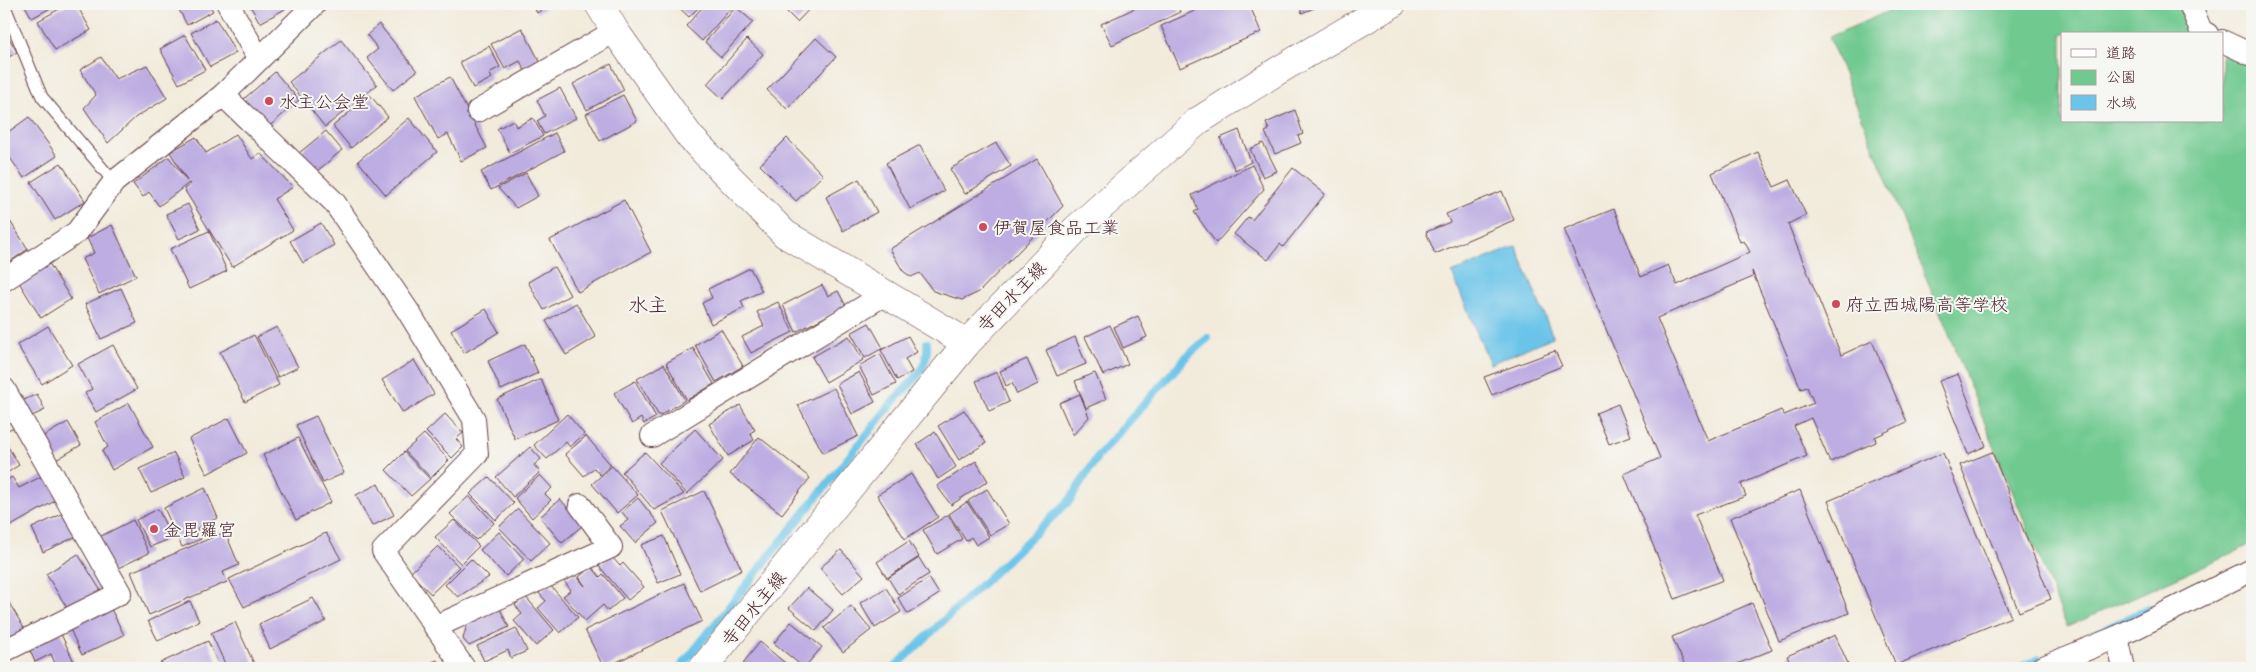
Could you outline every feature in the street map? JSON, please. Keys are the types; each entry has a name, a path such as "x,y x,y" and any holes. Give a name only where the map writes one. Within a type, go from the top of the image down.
{"main road":[{"path":"599,4 690,137 785,234 967,343"},
{"name":"寺田水主線","path":"703,668 967,343 1077,228 1198,121 1310,51 1392,4"}],"street":[{"path":"228,4 260,59"},
{"path":"4,280 77,232 114,182 223,95 315,4"},
{"path":"2190,4 2203,32"},
{"path":"478,111 616,31"},
{"path":"2224,42 2252,55"},
{"path":"223,95 334,202 403,305 474,419 478,454 383,551 464,668"},
{"path":"652,436 885,294"},
{"path":"4,389 120,593 4,651"},
{"path":"435,627 611,547 580,505"},
{"path":"2041,668 2117,637 2252,570"},
{"path":"2117,637 2124,668"}],"lane":[{"path":"4,4 42,97 114,182"}],"green space":[{"path":"1905,4 2178,4 2190,32 2061,32 2061,122 2224,122 2224,50 2252,62 2252,544 2067,627 1829,37"}],"water":[{"path":"1516,246 1553,337 1490,364 1452,273"}],"building":[{"path":"24,4 58,4 32,18"},
{"path":"68,4 76,4 91,30 55,50 38,21"},
{"path":"176,4 209,4 213,11 187,25"},
{"path":"249,4 282,4 285,9 260,23"},
{"path":"532,4 551,4 537,13"},
{"path":"675,4 702,4 689,17"},
{"path":"705,4 734,5 702,41 686,26"},
{"path":"779,4 814,4 797,22"},
{"path":"1144,4 1177,4 1180,12 1112,45 1101,24"},
{"path":"1210,4 1249,4 1261,32 1180,68 1161,26"},
{"path":"1298,4 1323,4 1302,13"},
{"path":"736,7 753,22 721,57 705,42"},
{"path":"216,19 236,53 210,67 191,33"},
{"path":"379,24 417,71 393,90 367,58 378,49 367,35"},
{"path":"522,28 540,62 525,71 520,61 505,69 491,44"},
{"path":"4,29 17,52 4,60"},
{"path":"185,35 205,70 179,84 160,49"},
{"path":"816,38 836,57 787,109 767,90"},
{"path":"747,39 763,54 723,99 707,84"},
{"path":"341,40 377,85 325,127 289,82"},
{"path":"489,46 500,67 489,73 492,78 473,88 460,62"},
{"path":"101,57 116,79 147,65 167,98 136,117 108,143 84,108 96,95 80,70"},
{"path":"611,64 624,90 587,110 573,84"},
{"name":"水主公会堂","path":"275,72 299,100 264,131 239,103"},
{"path":"450,77 487,148 461,161 448,134 438,139 415,96"},
{"path":"560,88 576,118 544,134 537,121 545,116 537,100"},
{"path":"370,95 388,117 351,148 333,126"},
{"path":"623,95 637,121 600,141 586,114"},
{"path":"1295,110 1303,134 1298,136 1301,143 1275,154 1265,132 1269,130 1266,123"},
{"path":"29,117 57,156 24,178 4,149 4,135"},
{"path":"409,118 437,152 386,195 358,161"},
{"path":"533,118 543,136 510,153 497,129 513,120 516,127"},
{"path":"1239,130 1251,162 1235,170 1220,138"},
{"path":"326,131 342,150 315,173 299,153"},
{"path":"555,133 564,151 491,190 481,172"},
{"path":"236,134 252,159 260,153 293,187 274,199 293,230 232,267 184,189 190,185 189,183 159,206 149,192 143,197 133,184 169,157 187,181 170,152 196,137 206,153"},
{"path":"787,138 823,175 796,201 760,165"},
{"path":"996,143 1011,166 965,194 950,169"},
{"path":"1263,143 1277,171 1263,177 1250,149"},
{"path":"920,145 944,191 910,209 886,163"},
{"path":"1758,152 1774,187 1790,180 1806,215 1788,224 1841,355 1872,341 1907,422 1875,437 1876,442 1830,462 1811,418 1794,426 1807,456 1741,484 1746,496 1695,515 1723,580 1675,599 1624,474 1660,458 1564,229 1614,209 1641,277 1668,265 1677,285 1750,252 1744,241 1740,242 1712,173","holes":["1752,271 1801,389 1807,387 1814,403 1784,415 1781,410 1708,441 1657,318 1753,277"]},
{"name":"伊賀屋食品工業","path":"1037,159 1063,206 979,292 962,300 933,291 920,273 911,277 903,271 890,249"},
{"path":"61,163 85,201 55,220 31,182"},
{"path":"1252,165 1264,189 1216,243 1194,212 1198,210 1192,195"},
{"path":"1293,168 1325,194 1283,247 1280,244 1268,260 1234,234 1248,217 1252,220"},
{"path":"526,173 538,196 516,208 498,188"},
{"path":"859,179 877,212 843,231 826,197"},
{"path":"1502,191 1514,220 1435,254 1426,232 1450,222 1446,214"},
{"path":"624,200 651,252 578,292 550,240"},
{"path":"188,204 200,229 179,239 166,214"},
{"path":"4,212 28,249 11,261 4,250"},
{"path":"321,223 334,245 303,263 290,241"},
{"path":"112,225 136,276 99,294 82,259 94,253 87,238"},
{"path":"209,231 227,271 189,289 170,249"},
{"path":"47,260 71,299 41,318 17,279"},
{"path":"554,267 570,295 544,310 528,282"},
{"path":"750,268 762,291 741,301 744,308 711,324 702,303 712,298 708,289"},
{"path":"822,285 828,296 838,291 846,306 796,332 783,305"},
{"path":"121,288 137,323 101,339 85,304"},
{"path":"778,302 793,332 751,353 742,337 764,326 757,312"},
{"path":"576,303 596,337 566,355 546,321"},
{"path":"486,309 499,332 464,353 451,330"},
{"path":"1138,316 1147,337 1123,348 1114,327"},
{"path":"869,323 883,348 865,358 851,333"},
{"path":"1110,325 1128,364 1103,375 1085,337"},
{"path":"48,326 72,365 42,384 17,345"},
{"path":"277,327 298,367 278,377 257,337"},
{"path":"721,329 743,366 716,382 695,345"},
{"path":"254,335 279,385 245,402 220,352"},
{"path":"849,336 863,360 826,382 812,357"},
{"path":"908,336 917,352 905,359 912,372 897,380 881,350"},
{"path":"1075,337 1086,364 1057,376 1046,350"},
{"path":"525,344 538,373 501,390 488,361"},
{"path":"113,345 137,389 96,412 85,393 92,389 78,364"},
{"path":"693,348 714,384 687,400 666,363"},
{"path":"1555,351 1562,366 1492,395 1484,377"},
{"path":"880,354 896,384 874,395 859,366"},
{"path":"1027,359 1038,384 1017,394 1012,383 1006,386 1000,371"},
{"path":"414,360 434,394 403,413 382,380"},
{"path":"664,364 685,400 659,416 637,379"},
{"path":"859,372 875,402 852,414 837,384"},
{"path":"997,372 1009,402 989,411 976,381"},
{"path":"1095,373 1106,399 1086,408 1075,381"},
{"path":"1958,374 1986,446 1968,454 1939,381"},
{"path":"541,379 558,420 515,439 497,399"},
{"path":"635,381 656,417 644,424 641,418 632,424 614,393"},
{"path":"834,388 858,436 823,453 798,405"},
{"path":"37,394 45,410 30,417 22,401"},
{"path":"1080,394 1089,417 1073,435 1059,403"},
{"path":"129,403 153,447 112,470 102,451 108,447 95,422"},
{"path":"1618,404 1631,436 1609,444 1596,413"},
{"path":"740,405 755,430 750,433 754,440 728,456 709,424"},
{"path":"8,410 16,426 4,432 4,413"},
{"path":"964,410 986,443 959,460 938,426"},
{"path":"445,414 463,433 456,439 463,447 452,458 426,432"},
{"path":"567,414 584,434 570,447 566,442 547,459 534,445"},
{"path":"316,416 344,473 323,483 296,425"},
{"path":"229,418 247,453 207,474 189,439"},
{"path":"68,422 81,445 56,460 42,437"},
{"path":"695,429 723,460 687,494 659,463"},
{"path":"935,432 956,467 938,479 917,444"},
{"path":"424,434 449,460 431,478 405,451"},
{"path":"586,436 611,465 600,475 594,468 584,476 565,454"},
{"path":"759,437 810,478 782,514 730,474"},
{"path":"298,438 331,502 296,520 263,455"},
{"path":"4,440 19,465 4,475"},
{"path":"530,447 541,459 534,465 540,472 513,497 496,477"},
{"path":"404,452 430,479 411,496 386,470"},
{"path":"645,452 684,494 654,510 622,472"},
{"path":"1992,452 2051,599 2019,612 1960,465"},
{"path":"174,453 185,477 151,493 139,469"},
{"path":"1943,453 2011,617 1896,665 1828,501"},
{"path":"976,461 988,481 951,505 937,486"},
{"path":"612,466 638,495 617,513 592,484"},
{"path":"46,474 60,498 4,530 4,482 12,477 19,488"},
{"path":"911,474 938,517 905,539 877,495"},
{"path":"540,475 552,488 545,494 551,500 532,518 515,498"},
{"path":"489,477 514,503 496,520 470,494"},
{"path":"378,484 394,515 372,526 356,495"},
{"path":"205,488 218,518 197,528 201,539 182,547 164,508"},
{"path":"987,489 1009,524 990,535 968,501"},
{"path":"1800,490 1849,613 1779,641 1730,518"},
{"path":"704,491 742,570 700,591 662,511"},
{"path":"469,496 494,523 476,540 450,514"},
{"path":"638,498 658,523 635,543 620,526 628,520 622,512"},
{"path":"560,499 583,525 562,543 540,517"},
{"path":"967,502 989,537 976,545 971,537 966,541 949,514"},
{"name":"金毘羅宮","path":"158,509 172,538 150,547 136,520"},
{"path":"518,509 550,543 531,561 499,527"},
{"path":"64,513 75,537 43,552 32,528"},
{"path":"948,515 962,539 937,554 923,530"},
{"path":"133,520 149,553 112,571 95,539"},
{"path":"454,520 479,546 461,564 435,537"},
{"path":"225,532 239,565 223,572 227,582 149,615 131,572"},
{"path":"499,532 524,559 506,576 480,550"},
{"path":"326,533 341,559 244,607 229,579"},
{"path":"664,536 680,574 658,583 641,545"},
{"path":"909,541 919,557 887,578 877,562"},
{"path":"438,546 459,567 431,594 410,573"},
{"path":"841,550 864,576 843,594 820,568"},
{"path":"78,554 101,591 69,611 46,574"},
{"path":"611,556 620,566 623,563 644,587 628,600 599,566"},
{"path":"919,558 929,574 898,594 888,578"},
{"path":"471,559 489,577 458,597 445,585"},
{"path":"591,566 600,577 603,574 623,598 608,611 603,605 585,621 563,596 571,590 564,581 574,573 585,586 579,577"},
{"path":"929,578 939,594 908,614 898,598"},
{"path":"684,583 702,621 604,668 585,630"},
{"path":"549,584 578,617 560,633 538,608 546,601 539,593"},
{"path":"807,588 833,610 816,631 789,608"},
{"path":"886,588 901,612 875,628 860,603"},
{"path":"4,594 25,630 4,643"},
{"path":"525,596 554,630 536,646 514,621 522,614 515,605"},
{"path":"313,598 326,621 270,649 259,624"},
{"path":"190,601 199,621 158,641 148,621"},
{"path":"1752,603 1772,650 1727,668 1686,668 1672,637"},
{"path":"109,605 124,635 82,655 68,625"},
{"path":"851,606 871,630 843,652 824,628"},
{"path":"500,609 509,627 469,646 463,639 467,624"},
{"path":"235,622 256,668 227,668 211,633"},
{"path":"791,622 822,647 804,668 774,643"},
{"path":"516,628 527,651 511,658 508,650 484,661 477,646"},
{"path":"59,630 77,668 57,668 51,654 35,662 28,646"},
{"path":"1835,635 1850,668 1792,668 1787,656"},
{"path":"208,641 220,668 163,668 160,663"},
{"path":"760,642 791,668 749,668 743,663"},
{"path":"437,660 441,668 424,668 423,666"}],"waterway":[{"path":"894,668 1070,500 1098,456 1186,357 1208,338"},
{"path":"680,668 896,398 919,374 925,360 927,343"},
{"path":"2084,639 2148,609"},
{"path":"2018,668 2039,659"}],"place":[{"name":"水主公会堂","path":"269,101"},
{"name":"伊賀屋食品工業","path":"983,227"},
{"name":"府立西城陽高等学校","path":"1836,304"},
{"name":"金毘羅宮","path":"154,529"}],"district":[{"name":"水主","path":"648,304"}]}
